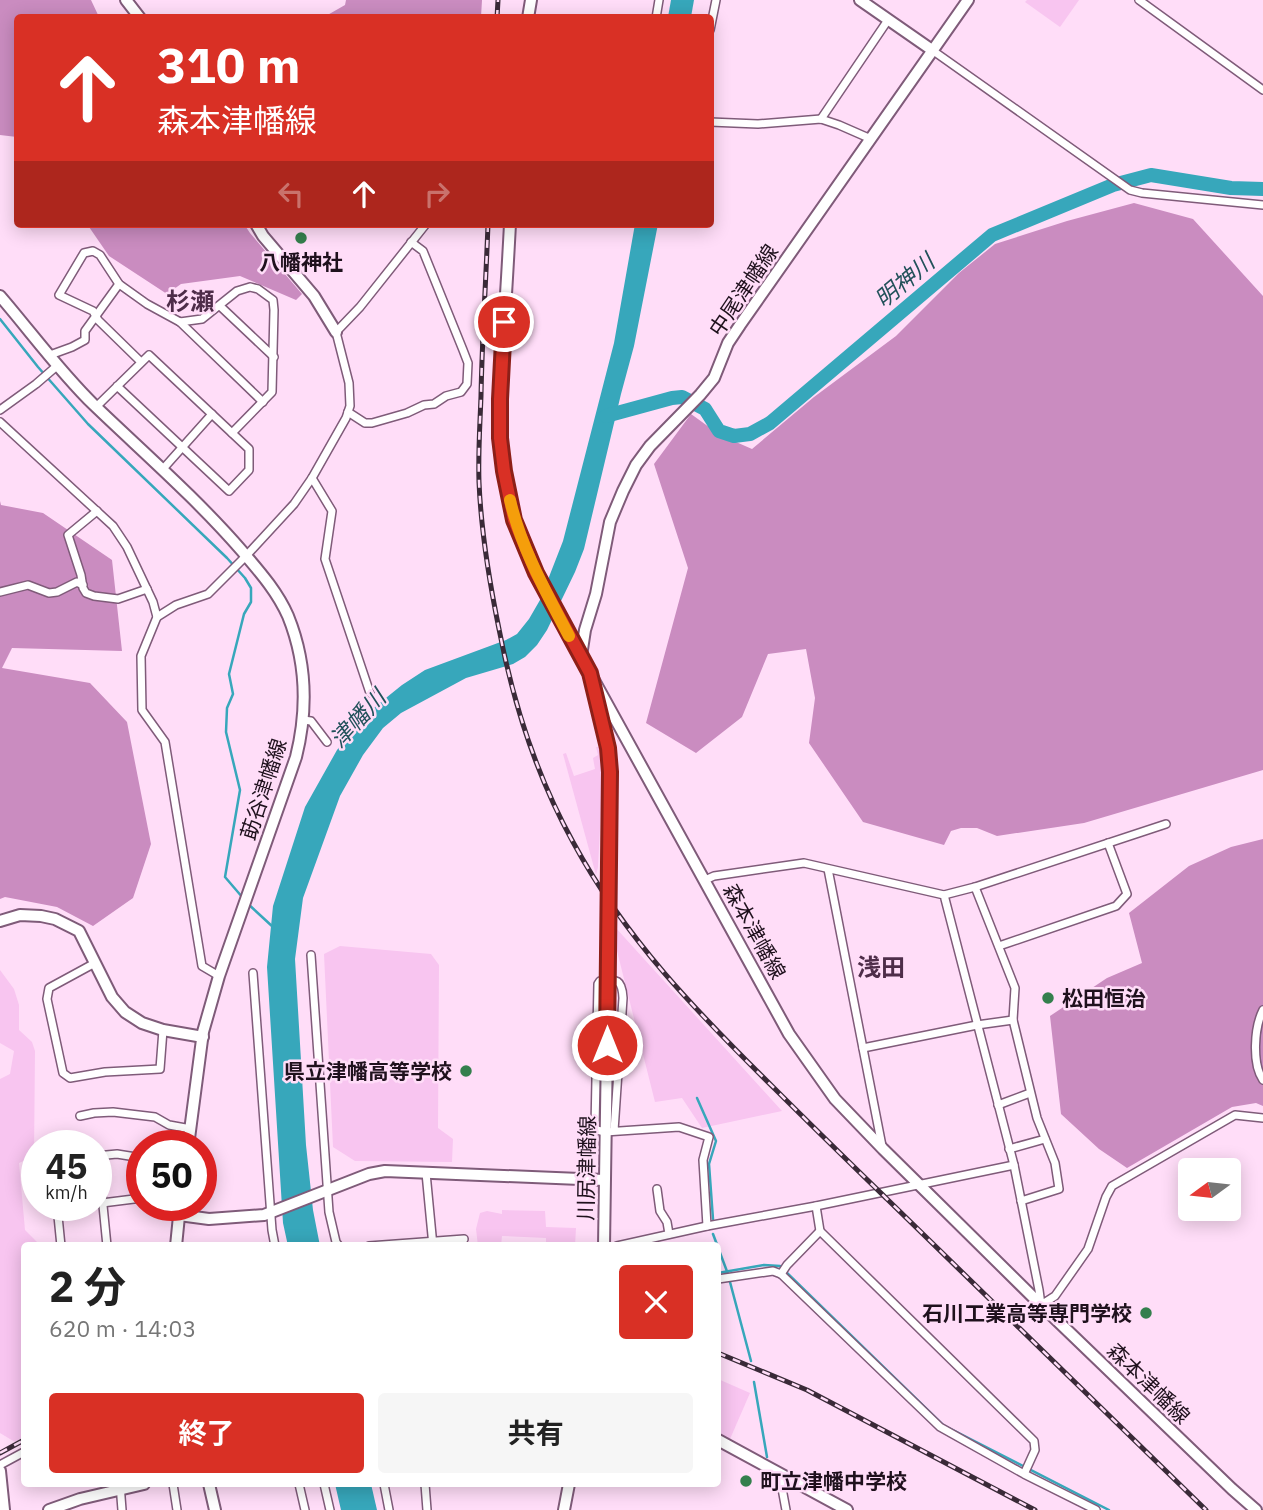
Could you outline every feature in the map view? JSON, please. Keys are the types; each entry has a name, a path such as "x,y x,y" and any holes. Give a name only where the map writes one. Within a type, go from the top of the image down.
{"main road":[{"path":"860,0 932,50"},
{"name":"中尾津幡線","path":"581,656 610,522 636,465 650,446 714,378 728,343 740,325 968,0"},
{"path":"258,228 314,296 336,332"},
{"name":"森本津幡線","path":"510,228 500,438 514,520 536,573 569,635 789,1034 835,1099 883,1149 1041,1305 1256,1510"},
{"name":"莇谷津幡線","path":"0,296 96,407 208,514 244,559 268,581 287,614 298,644 303,676 303,730 296,757 219,976 203,1037 191,1129"},
{"name":"川尻津幡線","path":"590,673 608,748 607,1045 610,1132 604,1180 604,1242"},
{"path":"0,921 20,915 41,916 55,919 79,932 112,997 125,1012 142,1023 163,1030 203,1037"},
{"path":"217,1219 250,1217 272,1212 369,1174 385,1171 604,1180"},
{"path":"176,1242 179,1221"},
{"path":"721,1442 847,1510"},
{"path":"0,1471 4,1510"},
{"path":"49,1510 120,1487"},
{"path":"210,1487 215,1510"},
{"path":"564,1510 568,1487"}],"street":[{"path":"1139,0 1263,90"},
{"path":"821,119 888,20"},
{"path":"932,50 1130,190 1263,205"},
{"path":"714,122 758,124 821,119 871,139"},
{"path":"219,976 202,966 165,742 142,710 141,656 157,617 176,605 208,594 294,504 312,478 350,406 349,383 336,332 360,307 423,228"},
{"path":"348,412 365,423 372,424 424,405 434,404 446,396 461,392 467,384 468,363 463,350 423,251 411,242"},
{"path":"141,362 93,311 59,295 84,253 93,251 100,255 119,284 147,304 180,322 262,402"},
{"path":"50,355 85,340 85,331 119,284"},
{"path":"180,322 202,319 237,291 250,287 258,289 273,300 272,392 232,433"},
{"path":"220,306 274,357"},
{"path":"96,407 117,386 141,362 149,355 249,449 249,470 229,491 117,386"},
{"path":"0,411 58,365"},
{"path":"162,470 212,414"},
{"path":"0,422 113,526 127,547 157,617"},
{"path":"312,478 332,511 325,559 370,693"},
{"path":"97,511 68,535 86,593 118,599 147,589"},
{"path":"0,592 29,585 49,593 78,582 83,585"},
{"path":"303,720 311,721 327,742"},
{"path":"705,880 714,876 804,863 944,895 1166,824"},
{"path":"999,946 1116,906 1127,894 1108,843"},
{"path":"828,869 883,1149"},
{"path":"975,887 1015,988 1013,1020 1037,1118 1055,1163 1059,1189 1021,1201"},
{"path":"944,895 1014,1166 1041,1305 1055,1296 1088,1249 1112,1186 1235,1115 1263,1118"},
{"path":"311,955 326,1190 336,1242"},
{"path":"95,963 49,988 47,999 63,1073 70,1078 105,1072 160,1069 163,1030"},
{"path":"253,973 275,1242"},
{"path":"610,1132 624,998 619,982 613,980 600,981 598,984 595,1127 597,1130 610,1132 679,1127 709,1137 703,1160 707,1226"},
{"path":"1263,1010 1256,1054 1263,1080"},
{"path":"863,1048 1013,1020"},
{"path":"998,1105 1030,1093"},
{"path":"80,1116 123,1113 155,1117 169,1125 191,1129"},
{"path":"1009,1149 1045,1139"},
{"path":"634,1242 1014,1166"},
{"path":"426,1173 433,1242"},
{"path":"657,1189 660,1211 667,1222 669,1234"},
{"path":"816,1206 820,1231 1034,1441 1035,1450 1027,1469"},
{"path":"58,1221 61,1242"},
{"path":"104,1221 107,1242"},
{"path":"721,1279 783,1270 820,1231"},
{"path":"441,1242 464,1239"},
{"path":"783,1270 940,1427 1096,1510"},
{"path":"0,1465 21,1454"},
{"path":"783,1475 781,1483 786,1510"},
{"path":"120,1487 121,1510"},
{"path":"173,1487 177,1510"},
{"path":"300,1487 305,1510"},
{"path":"325,1487 330,1510"},
{"path":"385,1487 389,1510"},
{"path":"425,1487 427,1510"}],"shaded area":[{"path":"0,0 91,0 98,14 14,14 14,137 0,135"},
{"path":"346,0 482,0 481,14 329,14 345,5"},
{"path":"1079,0 1060,27 1025,2"},
{"path":"1134,203 1193,219 1263,296 1263,770 1084,823 997,836 977,828 961,828 951,831 944,845 863,822 809,743 815,698 806,649 768,654 742,717 696,753 646,723 688,568 654,464 691,414 720,435 752,449 814,397 896,336 959,273 995,244"},
{"path":"90,228 247,228 302,294 296,300 240,276 181,284 167,294 109,256"},
{"path":"0,501 1,505 43,513 112,560 122,651 12,648 2,668 90,683 127,722 151,844 133,898 93,926 57,907 5,897 0,899"},
{"path":"596,747 600,747 602,788 596,875 563,754 566,753 574,776 595,769 593,758 598,755"},
{"path":"1263,839 1263,1106 1256,1103 1232,1107 1127,1168 1099,1149 1061,1114 1050,1016 1107,978 1142,963 1129,913 1189,866 1231,847"},
{"path":"615,927 782,1111 702,1128 682,1098 655,1102 614,939"},
{"path":"340,946 431,954 439,965 438,1128 453,1139 452,1162 355,1161 333,1147 324,954"},
{"path":"0,970 14,989 19,1005 19,1030 32,1042 35,1051 34,1130 21,1130 19,1163 21,1221 24,1221 25,1230 37,1242 21,1242 21,1439 15,1442 0,1433 0,1079 10,1074 14,1051 0,1043"},
{"path":"502,1210 545,1211 546,1227 576,1228 575,1242 546,1242 546,1238 502,1236 501,1242 478,1242 476,1229 480,1213 487,1211 502,1214"},
{"path":"721,1380 750,1393 730,1439 721,1434"}],"water":[{"path":"671,0 694,0 692,14 669,14"},
{"path":"634,228 657,228 634,346 584,549 547,630 525,657 513,664 466,678 401,713 383,728 363,755 340,796 303,898 295,959 306,1145 319,1242 287,1242 283,1223 267,967 273,906 305,807 337,750 366,714 425,670 506,640 517,634 529,619 540,600 563,541 614,343"},
{"path":"336,1487 372,1487 377,1510 341,1510"}],"waterway":[{"name":"明神川","path":"606,416 682,397 705,409 719,431 734,436 750,434 770,423 992,235 1113,185 1151,175 1231,188 1263,189"},
{"path":"0,319 88,424 227,558 251,588 251,602 244,614 229,674 233,694 227,708 226,732 240,790 225,877 243,898"},
{"path":"247,903 273,927"},
{"path":"697,1098 716,1141 709,1164 713,1219"},
{"path":"713,1234 716,1242"},
{"path":"721,1255 728,1274"},
{"path":"721,1272 764,1265 780,1266 943,1425 1109,1510"},
{"path":"730,1282 751,1361"},
{"path":"754,1382 767,1457"}],"railway":[{"path":"497,14 498,0"},
{"path":"488,228 479,460 486,556 505,656 519,711 548,792 573,842 594,878 640,943 718,1032 1206,1510"},
{"path":"721,1354 807,1390 1035,1510"},
{"path":"0,1453 21,1442"}],"slow traffic":[{"path":"510,500 514,520 536,573 569,636"}],"place":[{"name":"八幡神社","path":"301,238"},
{"name":"松田恒治","path":"1048,998"},
{"name":"県立津幡高等学校","path":"466,1071"},
{"name":"石川工業高等専門学校","path":"1146,1313"},
{"name":"町立津幡中学校","path":"746,1481"}],"district":[{"name":"杉瀬","path":"190,301"},
{"name":"浅田","path":"881,967"}],"route":[{"path":"504,322 500,438 514,520 536,573 590,673 608,748 607,1045"}],"water label":[{"name":"津幡川","path":"357,718"}]}
